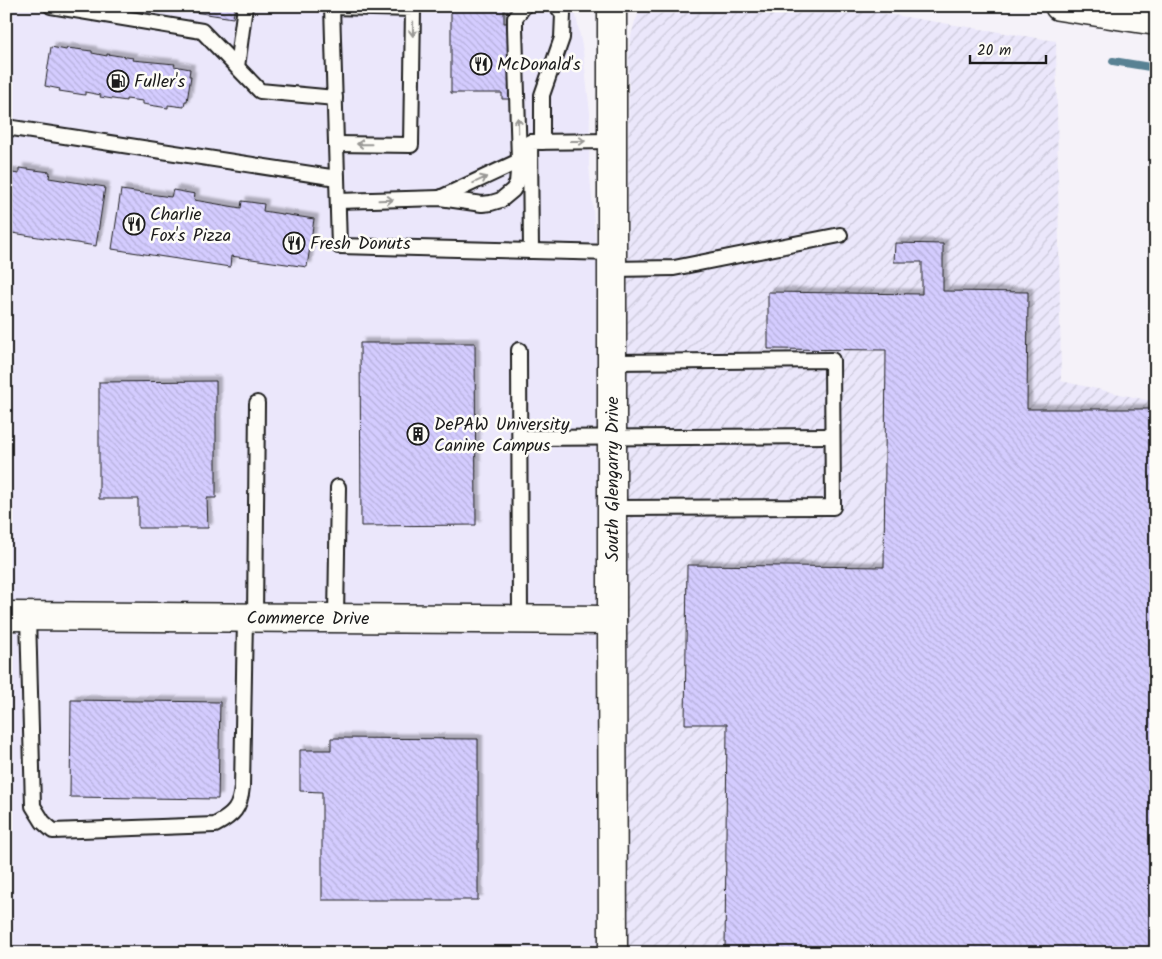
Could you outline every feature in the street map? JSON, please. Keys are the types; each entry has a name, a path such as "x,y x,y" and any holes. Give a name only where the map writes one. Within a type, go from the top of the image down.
{"street":[{"name":"South Glengarry Drive","path":"612,6 613,953"},
{"path":"1059,6 1156,22"},
{"name":"Commerce Drive","path":"17,616 612,620"}],"lane":[{"path":"51,6 202,31 260,91 334,98"},
{"path":"238,68 245,6"},
{"path":"338,201 440,198 482,204 492,203 508,196 517,183 519,161 515,28 516,18 524,6"},
{"path":"542,142 542,96 562,38 563,14 557,6"},
{"path":"336,144 411,145 413,9 332,7 334,98 339,246 531,251 674,268 840,235"},
{"path":"6,127 337,178"},
{"path":"531,251 530,142 613,141"},
{"path":"440,198 519,161"},
{"path":"519,350 520,619"},
{"path":"612,362 832,360 833,507 612,508"},
{"path":"17,616 33,806 43,822 53,831 216,825 229,817 240,802 242,787 257,402"},
{"path":"520,438 832,436"},
{"path":"336,618 338,487"}],"shaded area":[{"path":"6,6 574,6 583,51 590,113 589,165 600,288 598,611 6,616"},
{"path":"643,6 837,6 1056,41 1061,381 1156,402 1156,953 623,953 629,50 635,21"},
{"path":"6,617 602,630 598,953 216,953 6,950"},
{"path":"6,950 216,953 6,953"}],"building":[{"path":"155,6 235,6 233,18"},
{"name":"McDonald's","path":"451,6 504,6 504,23 508,23 508,36 510,36 511,99 502,99 502,93 451,93"},
{"name":"Fuller's","path":"51,47 66,50 67,48 92,51 92,53 107,56 107,54 133,58 132,60 175,64 174,66 190,69 189,76 191,76 187,101 185,101 184,107 168,105 168,108 143,104 143,101 126,99 126,101 100,97 101,95 85,92 85,95 59,91 60,89 45,86"},
{"path":"19,168 50,172 49,178 105,187 96,246 6,232 6,172 19,174"},
{"path":"121,190 171,197 173,190 195,194 194,200 241,208 242,201 264,204 263,211 314,219 307,267 231,256 230,267 112,249"},
{"path":"895,243 943,244 943,291 1028,292 1027,409 1156,409 1156,953 725,953 727,724 685,724 687,565 884,567 886,350 768,349 768,292 922,294 922,262 894,262"},
{"name":"DePAW University Canine Campus","path":"360,343 475,343 476,525 361,526"},
{"path":"216,381 216,498 207,498 208,528 138,528 138,499 99,499 99,382"},
{"path":"71,700 220,702 218,799 70,797"},
{"path":"331,738 478,739 478,900 322,900 322,792 300,791 300,750 331,750"}],"waterway":[{"path":"1113,61 1156,68"}],"place":[{"name":"McDonald's","path":"481,64"},
{"name":"Fuller's","path":"118,81"},
{"name":"Charlie Fox's Pizza","path":"134,224"},
{"name":"Fresh Donuts","path":"294,243"},
{"name":"DePAW University Canine Campus","path":"418,434"}]}
